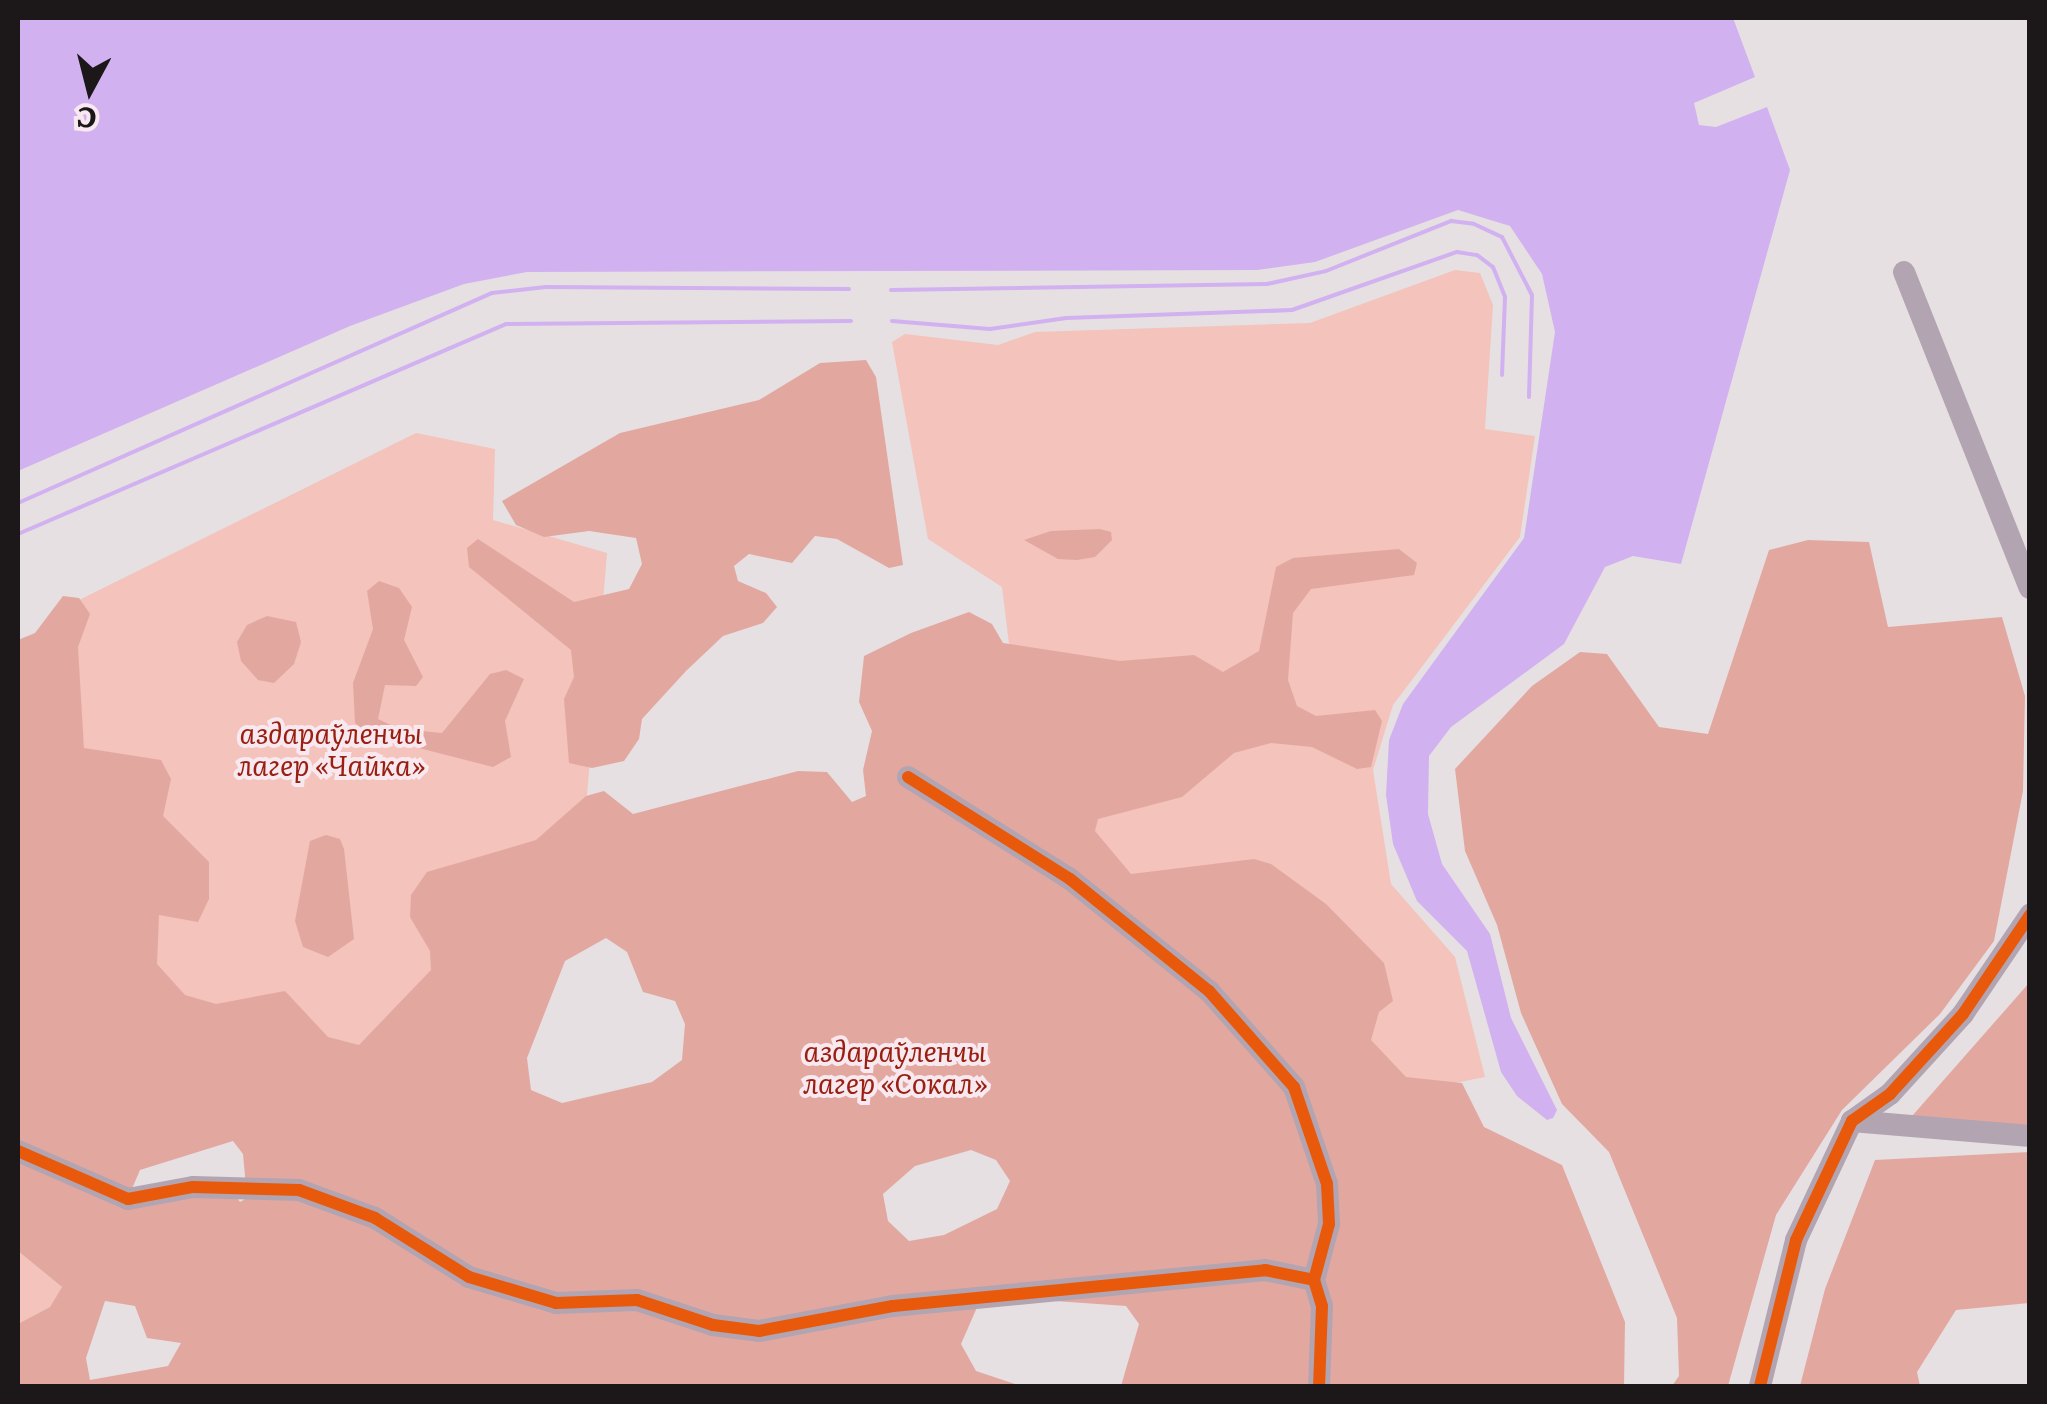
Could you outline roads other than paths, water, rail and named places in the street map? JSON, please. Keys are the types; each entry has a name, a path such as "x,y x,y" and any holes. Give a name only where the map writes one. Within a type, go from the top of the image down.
{"street":[{"path":"1904,272 2030,588"},
{"path":"908,778 1070,879 1209,991 1294,1087 1327,1184 1329,1224 1314,1280 1322,1306 1319,1386"},
{"path":"1760,1386 1796,1240 1852,1121 1890,1094 1963,1014 2030,915"},
{"path":"1852,1121 2030,1136"},
{"path":"18,1151 128,1200 193,1187 299,1190 375,1218 486,1282 556,1303 637,1300 713,1325 759,1331 893,1306 1265,1270 1314,1280"}],"waterway":[{"path":"891,290 1267,284 1326,271 1451,221 1474,224 1502,237 1532,295 1529,397"},
{"path":"892,321 990,329 1066,318 1292,310 1457,252 1477,255 1493,267 1505,297 1502,375"},
{"path":"18,503 492,293 546,287 849,289"},
{"path":"18,534 506,324 851,321"}],"park label":[{"name":"аздараўленчы лагер «Чайка»","path":"331,748"},
{"name":"аздараўленчы лагер «Сокал»","path":"895,1066"}]}
